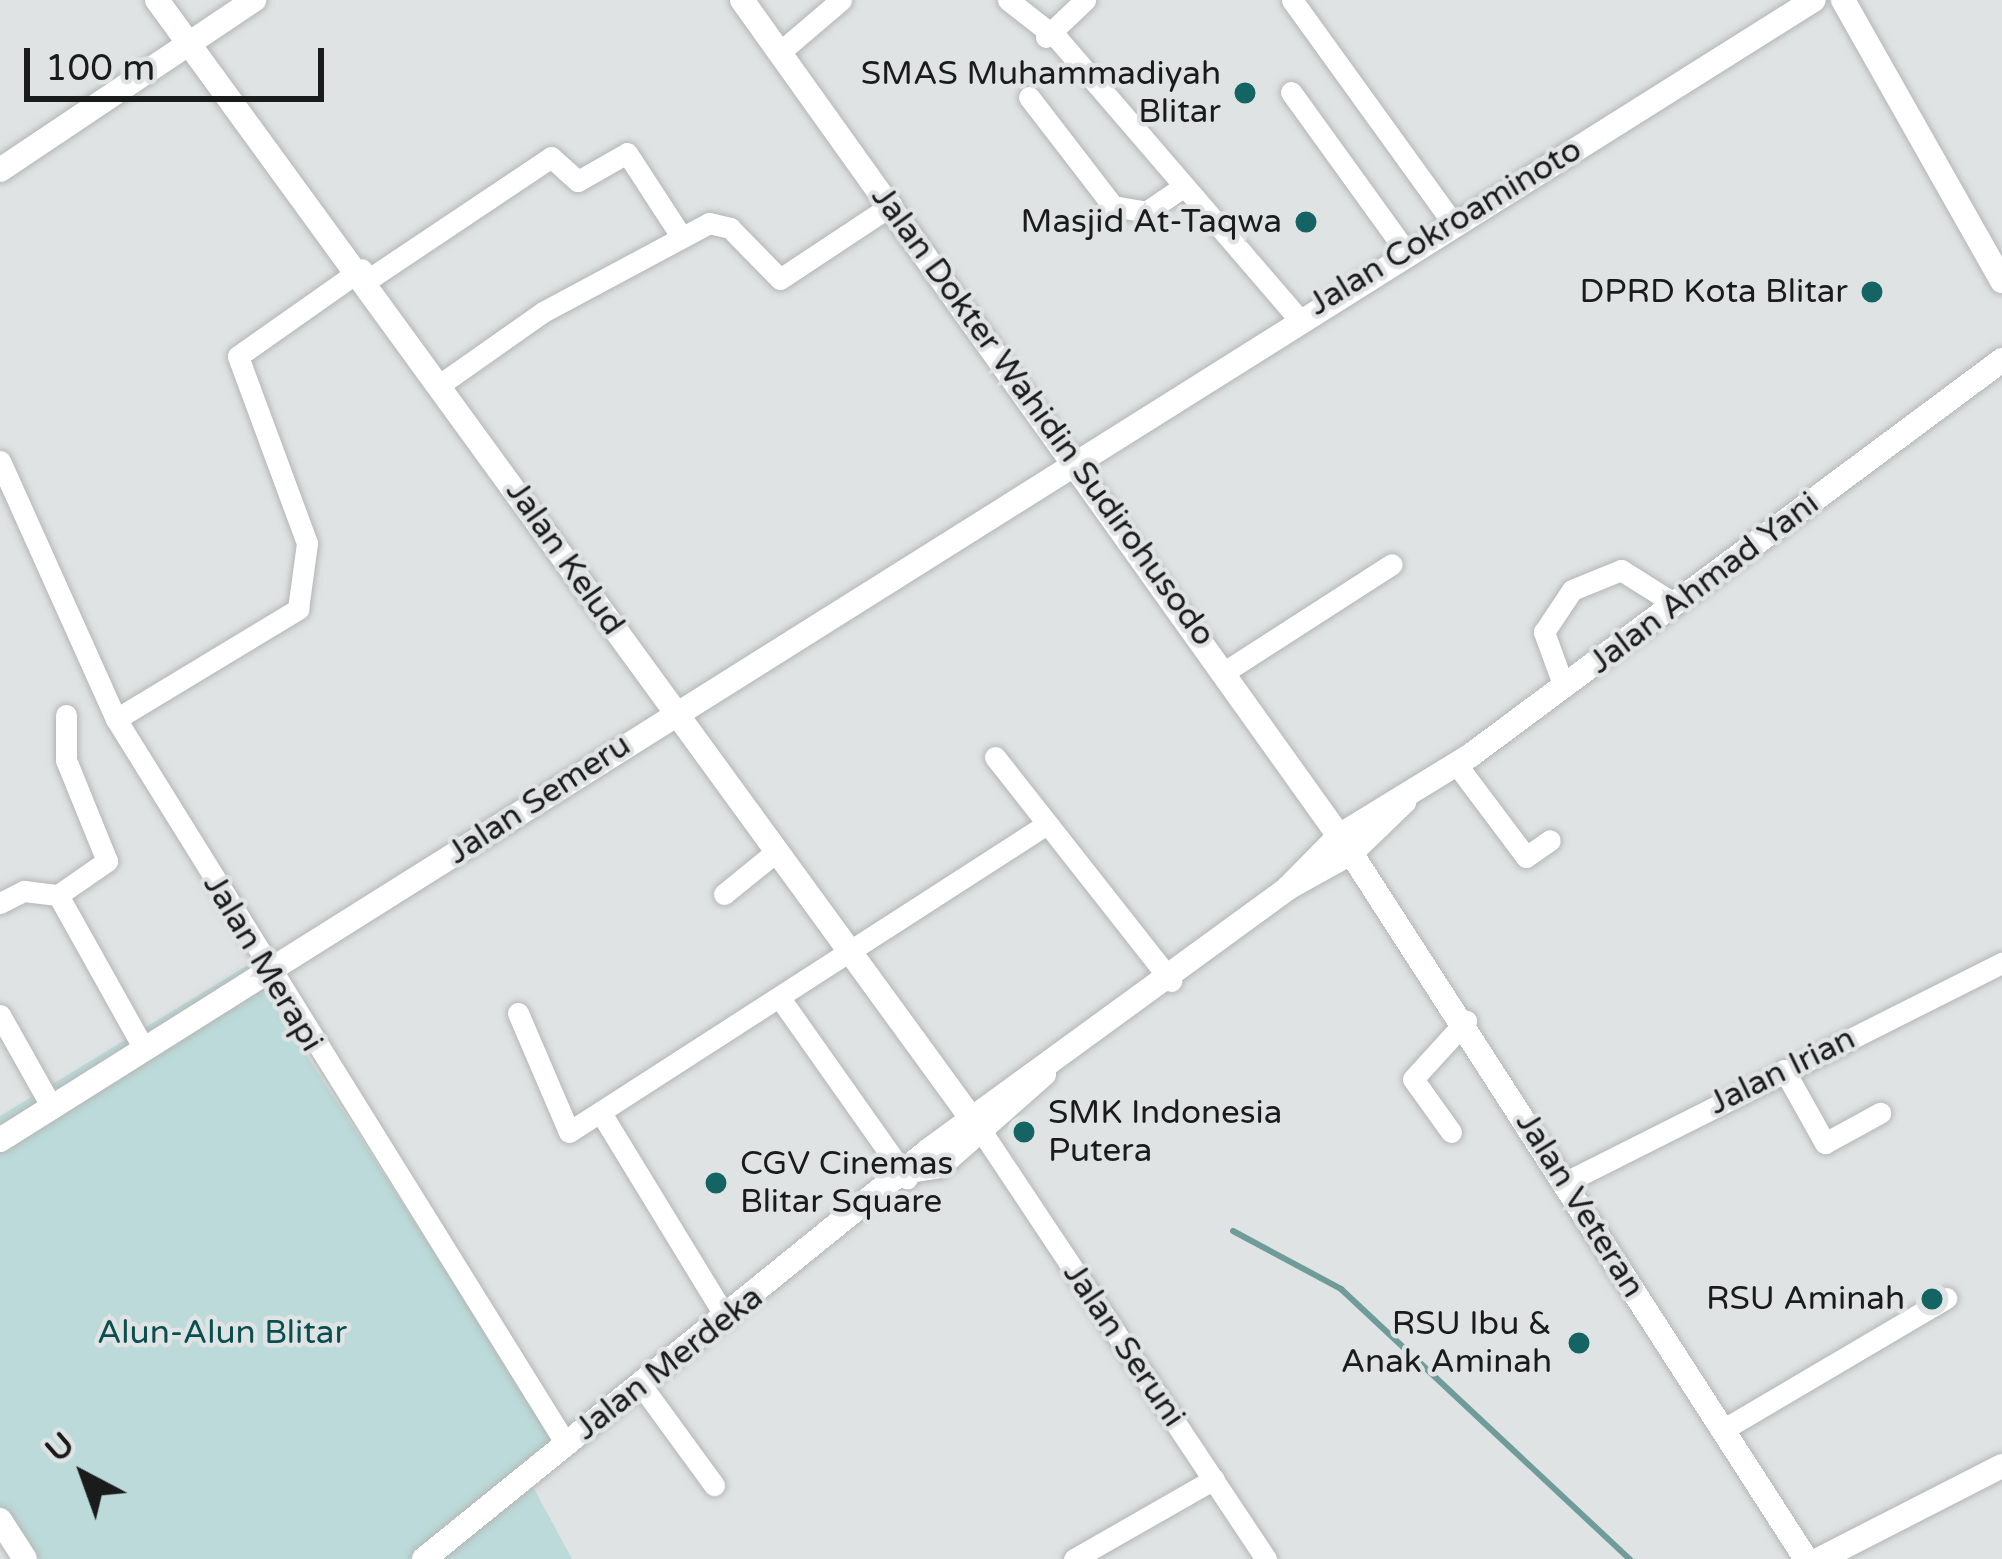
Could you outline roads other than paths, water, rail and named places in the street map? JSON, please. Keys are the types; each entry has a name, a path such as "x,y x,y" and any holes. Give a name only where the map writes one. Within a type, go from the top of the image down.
{"main road":[{"name":"Jalan Kelud","path":"157,0 365,274 676,716 976,1125"},
{"path":"0,170 254,0"},
{"name":"Jalan Dokter Wahidin Sudirohusodo","path":"742,0 1082,464 1345,845"},
{"name":"Jalan Cokroaminoto","path":"1082,464 1297,317 1454,225 1814,0"},
{"path":"1844,0 2002,281"},
{"name":"Jalan Ahmad Yani","path":"1345,845 1388,801 1404,802 1456,765 2002,360"},
{"name":"Jalan Semeru","path":"0,1140 1082,464"},
{"name":"Jalan Merdeka","path":"424,1559 726,1318 1345,845"},
{"name":"Jalan Veteran","path":"1345,845 1466,1021 1564,1183 1806,1559"},
{"path":"1820,1559 2002,1466"},
{"path":"0,1520 26,1559"}],"street":[{"path":"780,52 841,0"},
{"path":"1008,0 1297,317"},
{"path":"1046,37 1085,0"},
{"path":"1292,0 1454,225"},
{"path":"1292,92 1407,253"},
{"path":"1029,97 1114,206 1146,212 1180,189"},
{"path":"116,718 298,609 307,543 238,356 551,157 578,182 627,153 681,236"},
{"path":"442,383 681,236 722,222 780,280 892,205"},
{"name":"Jalan Merapi","path":"0,461 9,512 116,718 269,976 566,1444"},
{"path":"1226,670 1391,564"},
{"path":"1564,687 1544,632 1572,590 1621,569 1675,604"},
{"path":"0,902 24,891 58,895 106,861 66,760 66,715"},
{"path":"994,757 1171,981"},
{"path":"1456,765 1526,857 1550,840"},
{"path":"518,1012 569,1132 854,955 1047,824"},
{"path":"724,894 777,851"},
{"path":"58,895 144,1048"},
{"name":"Jalan Irian","path":"1564,1183 2002,963"},
{"path":"782,1001 912,1174"},
{"path":"0,1015 51,1106"},
{"path":"1451,1132 1413,1078 1466,1021"},
{"path":"1784,1070 1825,1143 1880,1112"},
{"path":"601,1113 726,1318"},
{"name":"Jalan Seruni","path":"976,1125 1266,1559"},
{"path":"1724,1429 1946,1298"},
{"path":"641,1385 714,1485"},
{"path":"1074,1559 1214,1479"}],"waterway":[{"path":"1233,1231 1341,1289 1630,1559"}],"place":[{"name":"SMAS Muhammadiyah Blitar","path":"1245,93"},
{"name":"Masjid At-Taqwa","path":"1306,222"},
{"name":"DPRD Kota Blitar","path":"1872,292"},
{"name":"SMK Indonesia Putera","path":"1024,1132"},
{"name":"CGV Cinemas Blitar Square","path":"716,1183"},
{"name":"RSU Aminah","path":"1932,1299"},
{"name":"RSU Ibu & Anak Aminah","path":"1579,1343"}],"park label":[{"name":"Alun-Alun Blitar","path":"222,1333"}]}
